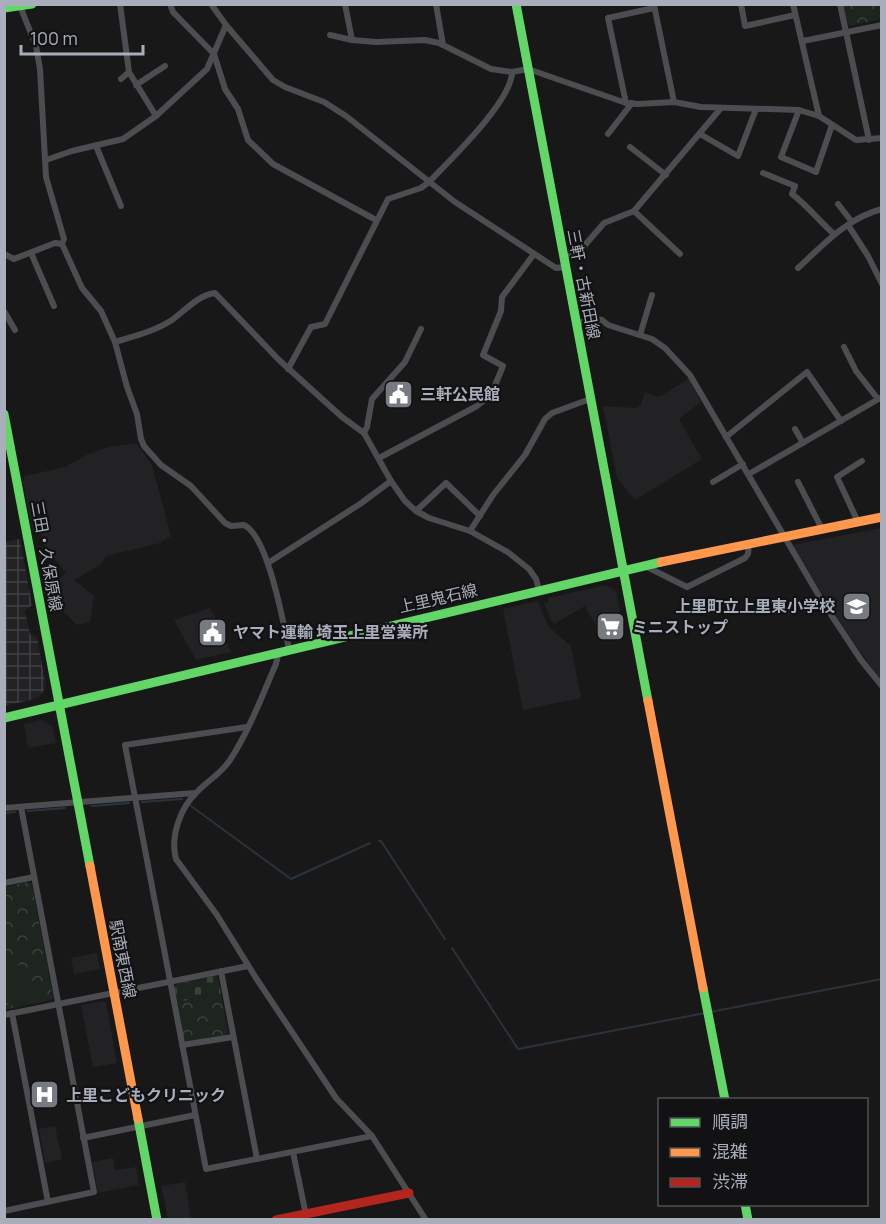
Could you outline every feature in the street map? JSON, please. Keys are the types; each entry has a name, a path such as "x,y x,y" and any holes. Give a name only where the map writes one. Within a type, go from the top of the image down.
{"street":[{"path":"4,8 32,4"},
{"path":"120,4 129,72 156,116"},
{"path":"170,4 172,12 214,54 225,88 238,109 248,140 273,165 376,220"},
{"path":"212,4 226,25 273,80 324,102 346,116 474,215 556,268 565,267"},
{"path":"345,4 352,40"},
{"path":"436,4 443,45"},
{"name":"三軒・古新田線","path":"516,4 725,1098"},
{"path":"741,4 745,26 795,15"},
{"path":"793,4 819,117"},
{"path":"840,4 869,140"},
{"path":"20,6 33,36 40,69 46,177 64,238 62,244 82,288 101,311 115,342 137,414 141,440 161,465 191,486 228,525 244,525 254,532 268,563 289,649"},
{"path":"608,134 629,103 608,18 654,6 674,102"},
{"path":"46,160 123,139 156,116 207,69 226,25"},
{"path":"803,41 882,25"},
{"path":"330,35 376,42 424,40 443,45 491,69 512,72 528,69 629,103 674,102 701,107 799,110 819,117 856,140 882,138"},
{"path":"136,85 165,66"},
{"path":"121,79 129,72"},
{"path":"288,369 311,327 325,324 388,199 421,188 429,182 491,115 510,82 512,72"},
{"path":"563,257 573,256 579,252 604,223 634,211 721,108"},
{"path":"700,134 738,156 756,109"},
{"path":"799,110 781,157 816,172 832,125"},
{"path":"96,146 121,206"},
{"path":"630,147 666,175"},
{"path":"763,173 795,186 792,194 806,204 821,223 834,234"},
{"path":"838,204 882,284"},
{"path":"798,268 834,234 867,213 882,209"},
{"path":"634,211 680,254"},
{"path":"4,254 14,259 55,243 62,244"},
{"path":"31,253 54,306"},
{"path":"379,458 477,406 491,395 504,366 483,355 501,311 502,297 534,254"},
{"path":"115,342 147,333 171,321 206,294 215,293 288,369 342,417 364,433 391,482 405,501 416,511 429,518 470,531 520,561 536,579 539,590"},
{"path":"640,335 652,295"},
{"path":"4,311 15,330"},
{"path":"576,323 602,320 608,325 660,344 690,375 840,630 882,686"},
{"path":"364,433 372,399 405,362 421,329"},
{"path":"749,474 880,398 856,371 844,347"},
{"path":"726,437 807,372 841,421"},
{"path":"470,531 493,495 525,454 545,419 552,413 590,399"},
{"name":"三田・久保原線","path":"4,414 59,704"},
{"path":"795,429 803,443"},
{"path":"858,522 837,477 862,461"},
{"path":"713,482 743,464"},
{"path":"268,563 391,482"},
{"path":"416,511 446,483 480,516"},
{"path":"798,483 822,529"},
{"name":"上里鬼石線","path":"4,718 644,565 882,517"},
{"path":"644,565 687,587 744,558 748,554 749,543"},
{"path":"279,651 276,664 247,727 224,769 196,792 180,816 175,839 176,860 218,915 248,966 336,1098 372,1136 426,1220"},
{"name":"駅南東西線","path":"59,704 157,1220"},
{"path":"247,727 125,745 206,1169 372,1136"},
{"path":"4,808 196,792"},
{"path":"4,1211 94,1192 21,807"},
{"path":"4,883 34,877"},
{"path":"4,1015 248,966"},
{"path":"221,971 256,1159"},
{"path":"12,1014 48,1202"},
{"path":"182,1046 233,1037"},
{"path":"83,1138 195,1115"},
{"path":"293,1152 307,1216"},
{"path":"276,1220 307,1216 409,1193"}],"shaded area":[{"path":"689,378 701,402 679,419 702,459 635,500 617,478 603,406 636,408 641,405 645,392 661,396"},
{"path":"136,443 152,465 171,536 160,543 106,556 100,565 74,580 94,596 90,622 77,625 61,609 46,603 44,591 66,573 44,545 41,533 33,534 22,479 25,476 65,467 88,454 109,447"},
{"name":"上里町立上里東小学校","path":"881,528 881,681 845,630 792,545"},
{"path":"20,539 32,605 25,611 30,634 37,637 46,687 38,698 5,706 5,542"},
{"path":"606,585 616,591 624,632 604,641 585,606 554,624 551,620 544,603 549,602 548,598"},
{"path":"538,601 550,628 571,646 581,698 523,710 503,609"},
{"path":"210,608 231,652 196,660 174,620"},
{"path":"42,720 52,726 56,743 28,748 24,724"},
{"path":"97,953 100,969 74,974 71,958"},
{"path":"103,1001 106,1003 117,1063 93,1067 81,1005"},
{"path":"55,1126 62,1159 45,1163 39,1129"},
{"path":"113,1158 115,1170 136,1167 139,1185 98,1193 92,1162"},
{"path":"185,1182 191,1219 168,1219 161,1186"}],"green space":[{"path":"847,4 881,5 881,19 851,26 847,23 843,6"},
{"path":"28,882 32,884 53,997 51,1000 5,1010 5,887"},
{"path":"21,965 29,1000 10,1006 5,999 5,968"},
{"path":"215,976 218,978 221,994 177,1002 174,987 176,984"},
{"path":"221,994 228,1032 226,1035 187,1042 184,1040 177,1002"}],"waterway":[{"path":"142,802 182,799"},
{"path":"92,806 129,803"},
{"path":"191,806 291,879 370,843"},
{"path":"28,811 65,808"},
{"path":"4,813 15,812"},
{"path":"379,841 445,939"},
{"path":"452,948 518,1049 705,1013"},
{"path":"710,1012 882,979"}],"traffic: fast":[{"path":"4,8 32,4"},
{"path":"516,4 648,701"},
{"path":"4,414 90,866"},
{"path":"4,718 661,562"},
{"path":"703,988 725,1098"},
{"path":"138,1119 157,1220"},
{"path":"745,1206 748,1220"}],"traffic: slow":[{"path":"661,562 882,517"},
{"path":"648,701 703,988"},
{"path":"90,866 138,1119"}],"traffic: jam":[{"path":"276,1220 409,1193"}],"place":[{"name":"三軒公民館","path":"399,394"},
{"name":"上里町立上里東小学校","path":"856,606"},
{"name":"ミニストップ","path":"611,627"},
{"name":"ヤマト運輸 埼玉上里営業所","path":"212,632"},
{"name":"上里こどもクリニック","path":"45,1095"}]}
